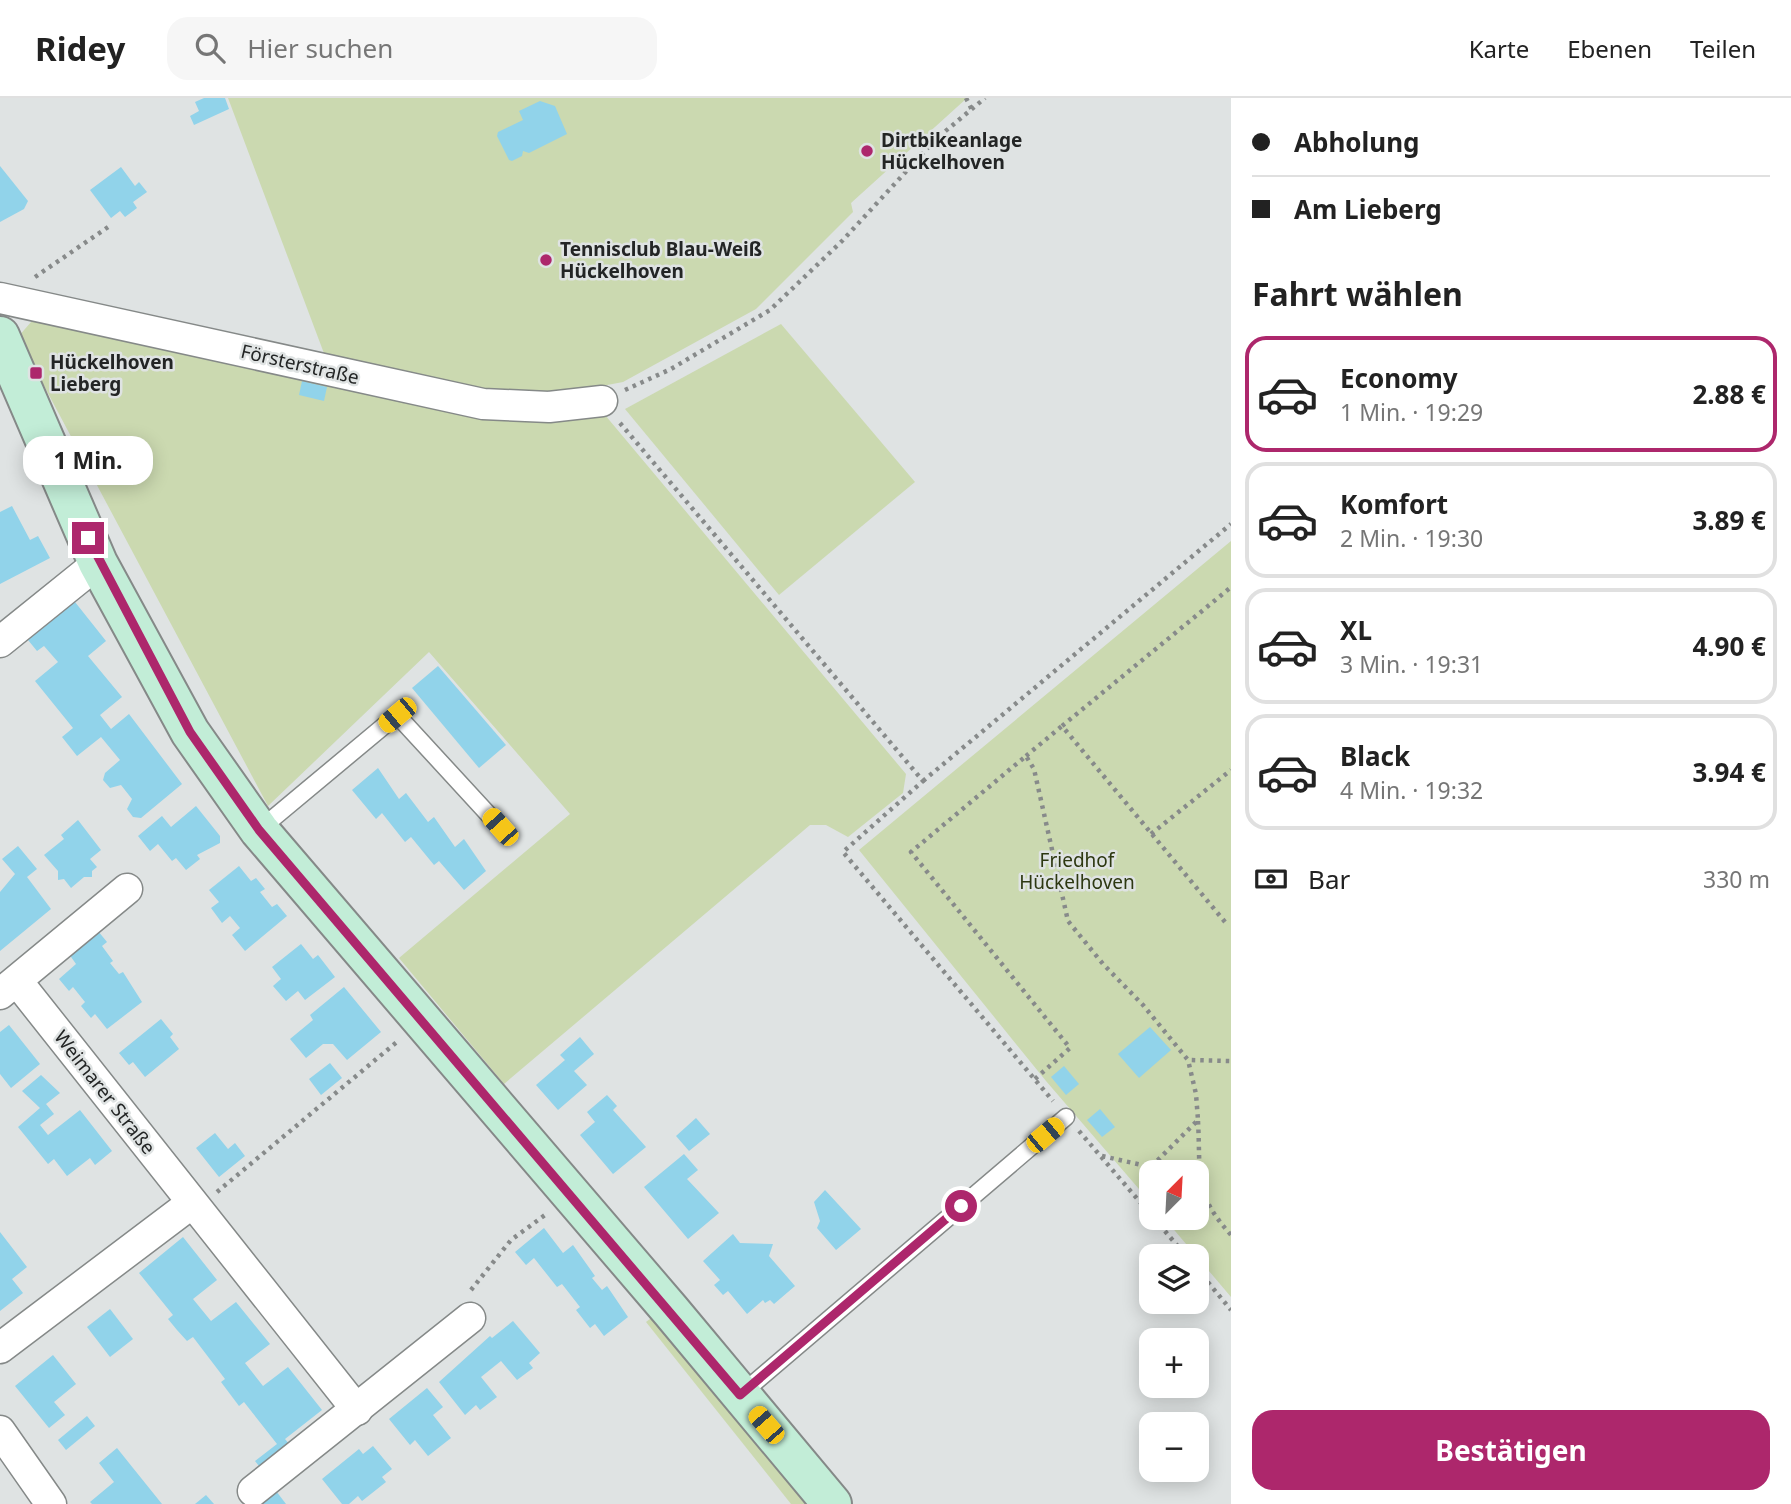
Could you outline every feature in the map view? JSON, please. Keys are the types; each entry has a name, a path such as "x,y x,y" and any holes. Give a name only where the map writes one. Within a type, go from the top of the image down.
{"street":[{"name":"Försterstraße","path":"12,301 482,404 549,407 602,401"},
{"path":"0,337 99,563 190,732 259,830 832,1504"},
{"path":"0,642 99,563"},
{"name":"Weimarer Straße","path":"127,890 8,988 196,1205 357,1410"},
{"path":"0,1348 196,1205"},
{"path":"253,1491 470,1318"},
{"path":"0,1431 51,1504"}],"lane":[{"path":"259,830 397,715 500,827"},
{"path":"740,1395 1066,1117"}],"path":[{"path":"966,98 972,110"},
{"path":"923,781 602,401 671,369 770,310 842,241 936,139 985,98"},
{"path":"12,301 32,279 111,225"},
{"path":"1139,1200 843,852 923,781 1231,524"},
{"path":"1035,1079 1070,1048 911,852 1231,588"},
{"path":"1062,726 1225,922"},
{"path":"1026,757 1034,769 1068,920 1102,964 1143,1005 1188,1060 1198,1121 1202,1196 1210,1212 1231,1235"},
{"path":"1151,834 1231,770"},
{"path":"196,1205 423,1020"},
{"path":"1188,1060 1231,1061"},
{"path":"1101,1155 1151,1167 1198,1121"},
{"path":"470,1318 461,1307 491,1263 511,1240 540,1217 573,1199"},
{"path":"1164,1230 1176,1244"},
{"path":"1209,1283 1231,1310"}],"green space":[{"name":"Tennisclub Blau-Weiß Hückelhoven","path":"228,98 967,98 851,203 853,212 756,309 623,382 555,395 486,395 325,356"},
{"path":"38,314 484,411 605,415 906,774 903,793 848,837 826,825 810,825 504,1084 399,958 570,814 429,652 268,806 18,337"},
{"path":"781,324 915,482 779,595 625,409"},
{"name":"Friedhof Hückelhoven","path":"1231,541 1231,1297 1209,1271 1209,1244 1186,1244 1174,1230 1209,1230 1209,1160 1139,1160 1139,1189 1046,1081 859,850"},
{"path":"660,1311 808,1504 791,1504 646,1322"}],"building":[{"path":"204,98 225,98 229,109 194,125 190,116 199,111 195,102"},
{"path":"540,101 555,106 567,134 529,153 523,151 522,156 509,160 497,136 498,132 523,120 519,111"},
{"path":"0,166 28,201 24,209 0,222"},
{"path":"121,167 135,186 139,182 147,192 133,202 137,208 125,217 120,211 111,218 90,190"},
{"path":"302,381 327,387 324,401 299,395"},
{"path":"12,506 30,540 38,536 50,558 0,584 0,512"},
{"path":"75,602 106,641 88,656 122,697 100,715 111,729 129,714 182,784 141,818 133,817 127,809 132,799 121,785 110,788 103,780 105,773 120,760 101,737 77,756 62,737 73,728 35,681 58,662 44,646 37,651 28,640"},
{"path":"438,666 506,745 479,768 412,688"},
{"path":"378,768 399,799 406,793 428,822 434,817 455,847 464,839 486,871 464,890 439,861 434,865 411,837 405,842 382,813 376,819 352,790"},
{"path":"196,806 220,836 220,843 197,855 200,859 186,870 176,858 172,861 158,844 150,851 138,836 162,816 171,827"},
{"path":"78,820 101,850 90,859 97,867 92,871 92,877 84,877 71,888 64,879 58,880 58,871 44,855 64,839 61,835"},
{"path":"18,846 37,869 27,877 51,909 0,951 0,892 15,874 2,859"},
{"path":"239,866 251,881 256,878 265,889 260,892 272,907 277,904 287,916 245,951 232,935 240,928 230,916 222,923 211,908 219,902 209,890"},
{"path":"98,931 107,942 102,946 113,961 110,963 119,974 123,972 142,1002 107,1029 95,1014 91,1018 81,1006 85,1002 73,987 69,991 59,979 76,964 69,954"},
{"path":"301,944 313,959 318,955 335,977 305,1000 298,991 286,1001 273,986 281,979 272,967"},
{"path":"344,987 381,1032 347,1060 333,1044 323,1044 306,1058 290,1039 313,1020 310,1015"},
{"path":"161,1019 173,1034 170,1037 179,1049 145,1077 133,1062 129,1065 119,1053"},
{"path":"9,1025 40,1064 11,1088 0,1074 0,1032"},
{"path":"1150,1027 1171,1050 1139,1078 1118,1054"},
{"path":"580,1037 594,1054 574,1071 587,1085 558,1110 536,1085 565,1060 560,1055"},
{"path":"330,1063 342,1078 321,1095 309,1079"},
{"path":"1064,1066 1079,1084 1066,1095 1051,1077"},
{"path":"41,1075 60,1093 46,1104 54,1114 40,1125 48,1135 80,1110 112,1151 95,1165 90,1158 67,1176 54,1159 48,1164 18,1127 40,1108 22,1091"},
{"path":"607,1095 617,1106 613,1110 646,1147 613,1174 580,1135 595,1122 587,1112"},
{"path":"1100,1109 1115,1127 1102,1137 1087,1120"},
{"path":"696,1118 710,1134 689,1151 676,1136"},
{"path":"215,1133 228,1149 235,1143 245,1156 219,1177 196,1148"},
{"path":"684,1154 698,1170 687,1179 719,1213 688,1239 644,1187"},
{"path":"825,1190 861,1229 836,1250 817,1228 820,1221 814,1202"},
{"path":"544,1228 563,1253 573,1245 595,1276 592,1278 602,1290 607,1286 628,1317 604,1336 595,1324 590,1328 576,1310 580,1307 562,1284 557,1287 534,1258 526,1265 515,1252"},
{"path":"0,1232 27,1267 12,1279 23,1293 0,1311"},
{"path":"733,1234 740,1243 773,1244 769,1256 795,1286 774,1304 770,1300 765,1303 763,1300 747,1314 728,1291 723,1295 714,1285 720,1280 703,1261"},
{"path":"183,1237 217,1280 193,1299 211,1321 236,1302 270,1344 245,1363 263,1386 288,1367 322,1410 285,1439 295,1451 266,1475 255,1461 277,1444 244,1402 239,1406 221,1382 225,1379 193,1337 187,1341 168,1319 173,1315 139,1273"},
{"path":"110,1309 133,1339 110,1357 87,1327"},
{"path":"513,1321 540,1353 529,1363 533,1368 517,1380 501,1361 481,1377 497,1397 480,1410 476,1405 465,1415 439,1382 490,1336 492,1338"},
{"path":"53,1355 76,1384 54,1402 65,1415 49,1428 15,1386"},
{"path":"427,1388 443,1407 433,1415 451,1438 428,1456 415,1440 410,1445 389,1419"},
{"path":"87,1416 95,1426 66,1450 58,1440"},
{"path":"373,1446 392,1469 382,1477 386,1482 362,1501 358,1496 349,1504 342,1504 322,1479 359,1449 363,1454"},
{"path":"117,1448 162,1504 90,1502 114,1482 99,1463"},
{"path":"273,1487 286,1504 252,1504"},
{"path":"206,1495 214,1504 195,1504"}],"place":[{"name":"Dirtbikeanlage Hückelhoven","path":"867,151"},
{"name":"Tennisclub Blau-Weiß Hückelhoven","path":"546,260"},
{"name":"Hückelhoven Lieberg","path":"36,373"}],"route":[{"path":"88,538 190,732 259,830 740,1395 961,1206"}]}
